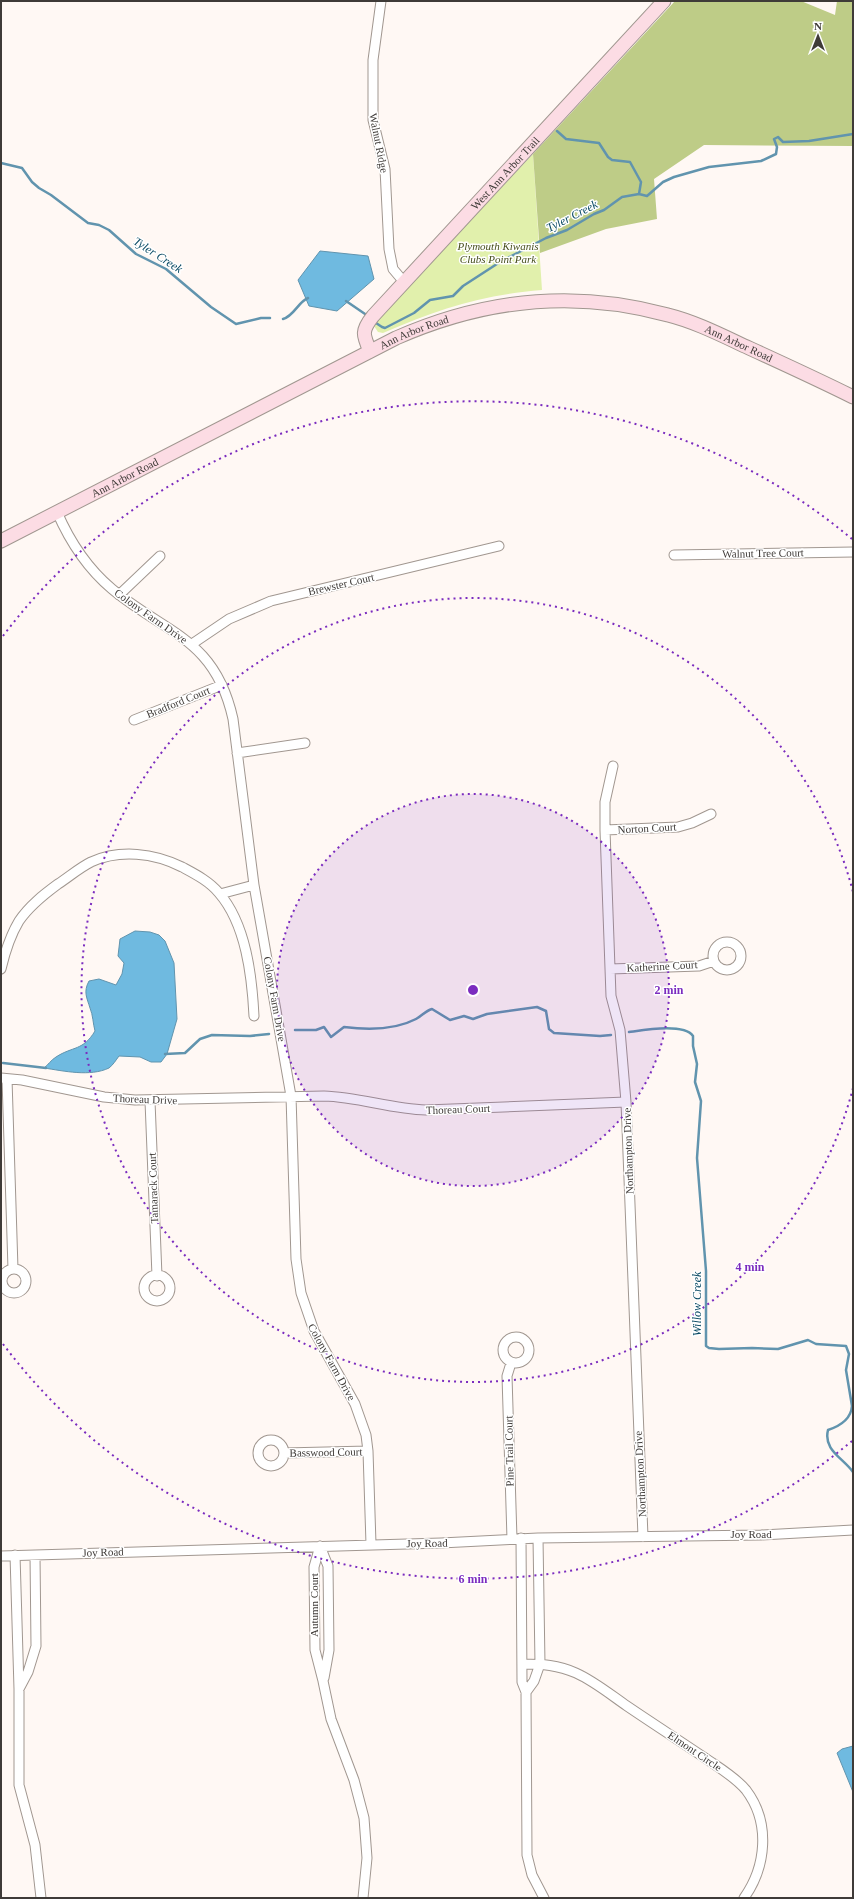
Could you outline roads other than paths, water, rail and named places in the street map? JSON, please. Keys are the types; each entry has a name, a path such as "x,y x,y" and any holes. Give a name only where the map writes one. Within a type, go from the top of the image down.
{"main road":[{"name":"West Ann Arbor Trail","path":"370,351 363,332 370,319 664,1"},
{"name":"Ann Arbor Road","path":"1,541 370,351 419,328 474,310 503,304 538,301 602,302 668,314 690,322 853,397"}],"street":[{"name":"Walnut Ridge","path":"381,1 373,60 372,120 385,169 389,249 393,269 404,282"},
{"name":"Colony Farm Drive","path":"57,512 84,561 119,595 192,644 209,663 222,684 231,712 254,885 291,1096 296,1259 301,1293 314,1331 355,1404 366,1435 368,1451 371,1544"},
{"name":"Brewster Court","path":"192,644 229,619 271,601 499,546"},
{"name":"Walnut Tree Court","path":"674,555 853,552"},
{"path":"119,595 160,556"},
{"name":"Bradford Court","path":"134,720 222,684"},
{"path":"237,753 305,743"},
{"name":"Northampton Drive","path":"612,766 605,802 611,996 620,1030 626,1102 643,1537"},
{"name":"Norton Court","path":"605,830 678,827 692,823 711,814"},
{"path":"1,969 11,936 29,908 41,896 80,869 101,858 129,854 164,860 199,876 220,894 234,918 247,952 253,992 254,1016"},
{"path":"220,894 254,885"},
{"name":"Katherine Court","path":"610,969 699,966 714,961"},
{"path":"4,1078 13,1269"},
{"name":"Thoreau Drive","path":"4,1078 22,1080 104,1097 150,1101 291,1096"},
{"name":"Thoreau Court","path":"291,1096 341,1096 396,1108 426,1110 626,1102"},
{"name":"Tamarack Court","path":"150,1101 157,1276"},
{"name":"Pine Trail Court","path":"511,1363 507,1376 516,1539"},
{"name":"Basswood Court","path":"284,1453 368,1451"},
{"name":"Joy Road","path":"1,1556 463,1542 538,1538 643,1537 724,1534 761,1535 853,1530"},
{"path":"526,1692 534,1681 540,1664 538,1538"},
{"path":"516,1539 522,1592 522,1682 526,1692 526,1855 532,1875 544,1898"},
{"name":"Autumn Court","path":"320,1546 328,1566 329,1650 323,1681"},
{"name":"Autumn Court","path":"320,1546 314,1566 314,1650 323,1681 331,1719 354,1780 364,1818 367,1858 363,1898"},
{"path":"19,1689 28,1672 36,1646 35,1554"},
{"path":"15,1555 19,1689 19,1785 34,1845 41,1898"},
{"path":"522,1592 539,1592"},
{"path":"522,1629 540,1628"},
{"name":"Elmont Circle","path":"523,1664 550,1665 578,1674 697,1752 730,1776 746,1790 754,1804 762,1825 763,1839 759,1869 756,1879 744,1898"}],"water":[{"path":"320,251 368,256 374,279 337,311 309,306 298,280"},
{"path":"135,931 150,932 159,935 165,941 174,963 177,1019 167,1054 161,1062 151,1062 140,1057 119,1056 109,1068 94,1072 68,1072 44,1068 56,1057 82,1045 95,1031 92,1014 86,995 87,985 89,981 99,979 116,985 122,974 124,963 118,956 120,939"},
{"path":"853,1746 853,1792 837,1753 842,1749"}],"waterway":[{"path":"557,131 566,139 599,143 608,157 612,160 630,162 641,182 639,194"},
{"name":"Tyler Creek","path":"373,321 385,328 414,313 430,300 453,296 463,286 500,262 546,238 567,230 594,214 604,210 622,197 639,194 647,196 663,182 674,177 709,167 761,161 776,154 777,147 774,139 778,137 783,142 809,141 853,134"},
{"name":"Tyler Creek","path":"1,163 22,168 32,182 39,188 51,195 88,223 99,225 109,230 136,254 166,269 211,307 236,324 261,318 270,318"},
{"name":"Tyler Creek","path":"283,319 290,315 308,298"},
{"name":"Tyler Creek","path":"346,301 368,316"},
{"name":"Willow Creek","path":"295,1030 316,1030 324,1027 331,1037 344,1027 371,1029 408,1023 432,1009 450,1020 464,1016 473,1019 487,1014 537,1007 546,1011 549,1029 554,1033 600,1036 611,1035"},
{"name":"Willow Creek","path":"629,1032 673,1028 688,1032 693,1036 693,1046 697,1064 695,1082 701,1101 697,1158 706,1271 706,1346 709,1348 719,1349 778,1349 808,1340 816,1344 846,1346 849,1354 846,1370 852,1406 851,1411 850,1415 844,1421 828,1430 827,1437 831,1448 853,1472"},
{"name":"Willow Creek","path":"165,1054 185,1053 200,1039 212,1035 250,1036 269,1034"},
{"name":"Willow Creek","path":"3,1063 46,1068"}],"park label":[{"name":"Plymouth Kiwanis Clubs Point Park","path":"498,252"}]}
